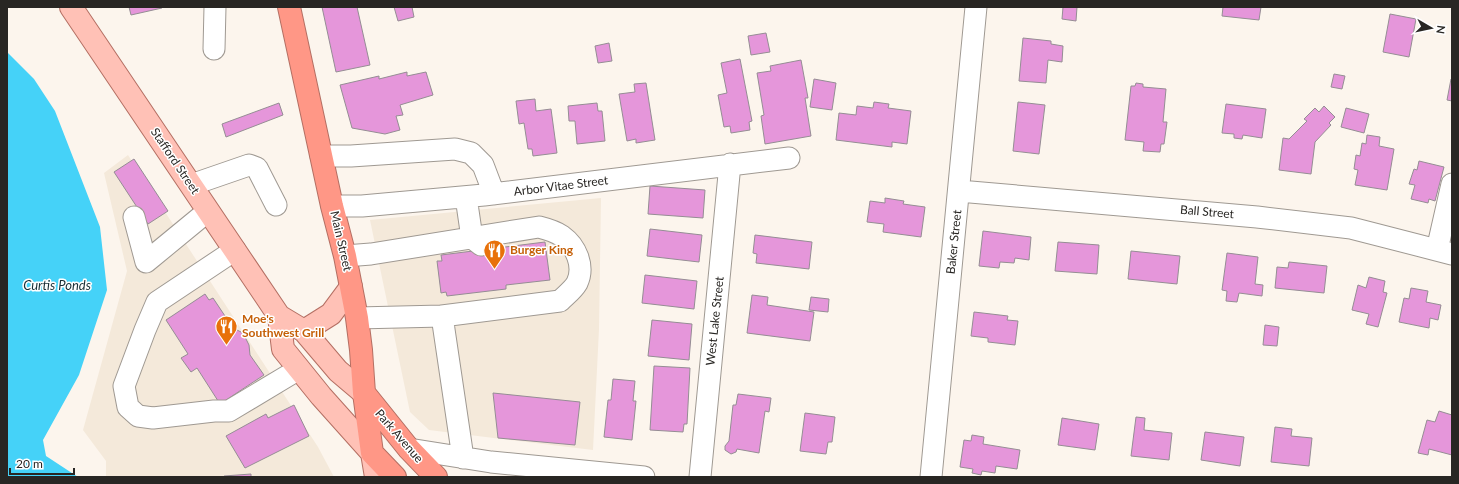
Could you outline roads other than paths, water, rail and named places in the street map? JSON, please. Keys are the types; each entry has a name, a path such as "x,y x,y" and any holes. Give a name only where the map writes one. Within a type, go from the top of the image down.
{"highway":[{"name":"Main Street","path":"288,7 332,206 345,256 357,318 364,393 372,453"},
{"name":"Park Avenue","path":"364,393 409,449 436,477"},
{"path":"372,453 395,477"}],"main road":[{"name":"Stafford Street","path":"71,7 279,316 304,331 338,371 364,393"},
{"path":"304,331 330,314 351,287"},
{"name":"Stafford Street","path":"279,316 283,349 372,453"},
{"name":"Main Street","path":"372,453 376,477"}],"street":[{"path":"214,49 216,7"},
{"name":"Baker Street","path":"931,477 976,7"},
{"path":"321,156 351,156 455,149 471,153 483,165 494,194"},
{"name":"Arbor Vitae Street","path":"332,206 362,206 466,197 789,158"},
{"name":"West Lake Street","path":"700,477 730,164"},
{"path":"191,185 248,165 257,168 276,205"},
{"path":"1444,252 1452,184"},
{"name":"Ball Street","path":"959,191 1257,217 1343,227 1444,252"},
{"path":"466,197 472,238"},
{"path":"134,217 146,262 208,211"},
{"path":"345,256 371,254 540,227 562,235 573,246 579,257 577,282 570,292 560,300 442,316 357,318"},
{"path":"235,250 157,302 124,386 128,407 138,416 153,418 214,411 229,411 299,369"},
{"path":"442,316 463,458"},
{"path":"409,449 463,458 644,477"}],"water":[{"name":"Curtis Ponds","path":"7,52 34,79 55,111 100,227 107,290 79,375 43,440 46,456 78,477 7,477"}],"place":[{"name":"Burger King","path":"494,270"},
{"name":"Moe's Southwest Grill","path":"227,346"}]}
